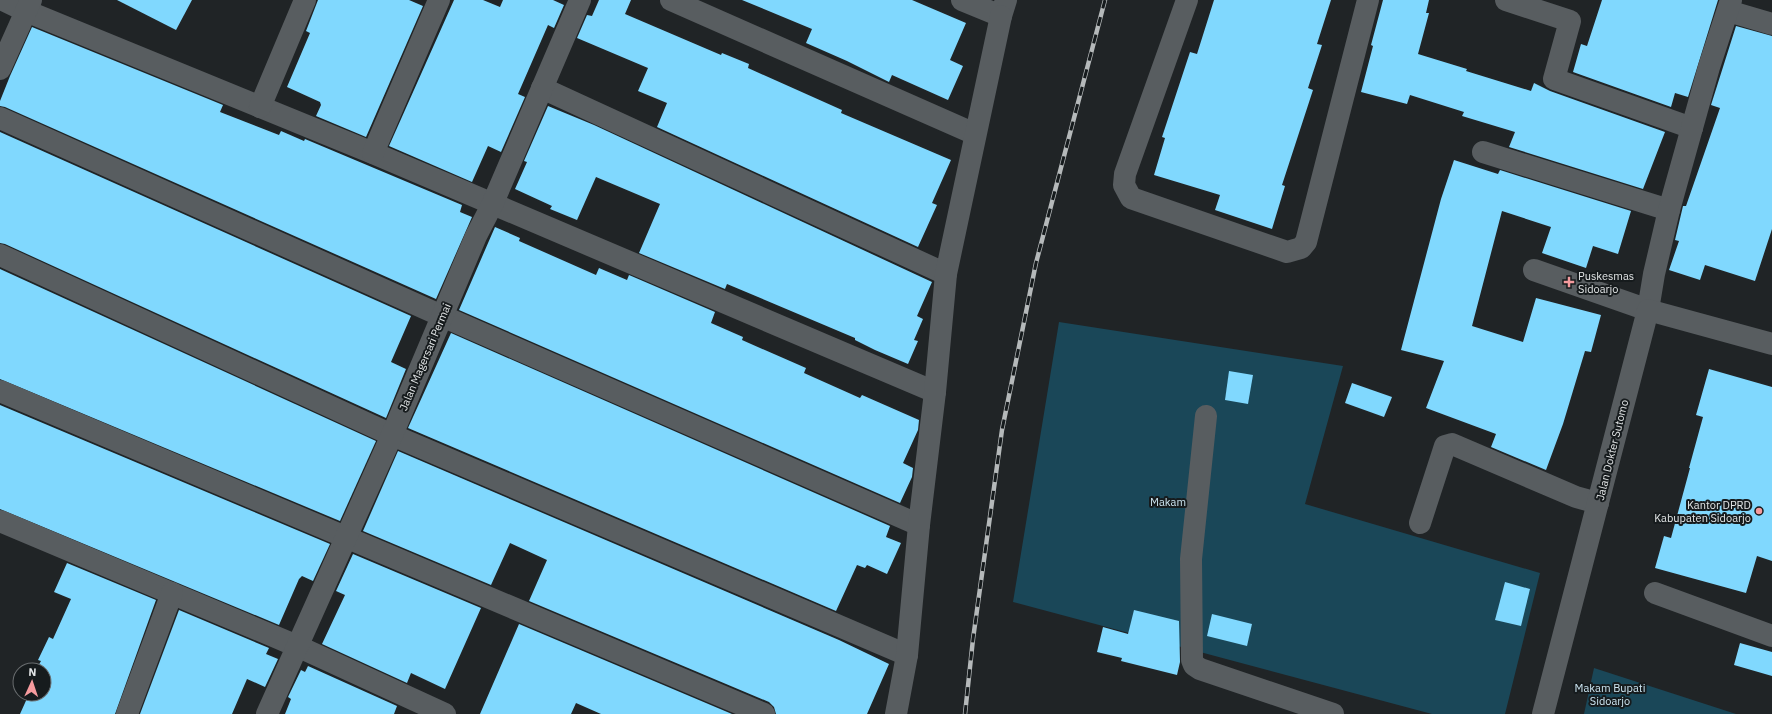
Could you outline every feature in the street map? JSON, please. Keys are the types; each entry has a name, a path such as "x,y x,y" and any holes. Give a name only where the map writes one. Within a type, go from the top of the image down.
{"street":[{"path":"3,0 28,5 260,107 935,392"},
{"path":"260,107 305,0"},
{"path":"373,154 439,0"},
{"name":"Jalan Magersari Permai","path":"267,714 392,434 476,236 492,205 580,0"},
{"path":"671,0 975,134"},
{"path":"896,714 907,655 919,525 935,392 946,274 975,134 1004,8 962,0"},
{"path":"1187,0 1125,174 1124,185 1131,198 1287,252 1302,248 1306,242 1368,0"},
{"path":"1506,0 1570,21 1554,79 1692,128"},
{"path":"0,69 28,5"},
{"path":"1730,5 1772,24"},
{"name":"Jalan Dokter Sutomo","path":"1543,714 1648,310 1654,274 1670,210 1709,67 1730,5"},
{"path":"542,88 946,274"},
{"path":"0,118 442,316 919,525"},
{"path":"1483,152 1670,210"},
{"path":"0,255 392,434 907,655"},
{"path":"1534,270 1648,310 1772,344"},
{"path":"0,391 764,714"},
{"path":"1206,416 1191,559 1192,660 1194,665 1200,669 1333,714"},
{"path":"1420,523 1445,446 1452,444 1576,497 1598,503"},
{"path":"0,521 297,646 414,708 445,714"},
{"path":"127,714 172,593"},
{"path":"1655,593 1772,636"}],"green space":[{"name":"Makam","path":"1059,322 1343,366 1305,504 1540,573 1505,714 1432,714 1013,602"},
{"name":"Makam Bupati Sidoarjo","path":"1594,668 1736,714 1584,714"}],"building":[{"path":"117,0 192,0 176,30"},
{"path":"318,0 409,0 423,6 366,137 316,116 321,105 320,102 287,87 310,33 306,31"},
{"path":"454,0 483,0 500,7 503,0 553,0 564,5 554,28 548,25 518,94 525,97 501,152 488,146 472,182 389,146"},
{"path":"599,0 631,0 625,14 721,55 722,53 749,64 748,68 842,110 841,113 951,160 932,203 937,205 918,247 657,127 667,103 638,91 648,68 577,38 587,15 592,16"},
{"path":"742,0 912,0 966,23 950,60 963,66 948,100 892,75 889,82 806,43 812,29"},
{"path":"1214,0 1331,0 1317,44 1322,45 1308,88 1313,90 1282,185 1285,186 1272,229 1215,210 1220,195 1154,175 1165,138 1162,137 1190,52 1197,54"},
{"path":"1383,0 1429,0 1426,13 1429,13 1418,54 1467,69 1466,71 1531,91 1534,83 1550,91 1665,132 1643,189 1509,147 1515,132 1462,116 1464,112 1410,95 1407,104 1361,92 1373,46 1371,45"},
{"path":"1602,0 1718,0 1688,97 1675,93 1671,107 1573,72 1581,44 1587,46"},
{"path":"1736,26 1772,36 1772,229 1755,281 1705,265 1700,280 1669,270 1679,241 1675,240 1683,206 1686,206 1720,108 1711,105"},
{"path":"32,27 223,105 220,112 279,135 281,131 304,141 305,139 462,205 460,212 472,217 436,299 0,106 0,101 10,76"},
{"path":"548,106 594,125 932,282 917,316 923,319 914,340 918,341 908,364 875,350 855,340 855,338 727,284 725,289 639,253 660,204 596,177 577,220 550,209 552,206 515,189 527,162 524,161"},
{"path":"0,132 411,316 391,362 406,369 386,418 0,243"},
{"path":"1454,160 1498,174 1500,170 1631,211 1618,254 1593,246 1586,268 1542,253 1551,227 1502,211 1472,326 1523,342 1536,298 1601,315 1591,352 1585,351 1563,424 1546,470 1491,447 1496,434 1426,408 1444,361 1401,350 1441,199"},
{"path":"495,227 520,238 519,241 596,275 599,268 627,280 629,275 715,312 711,323 743,337 742,340 806,368 804,373 860,398 862,395 919,420 918,430 903,463 913,468 912,477 900,503 459,310"},
{"path":"0,269 376,441 340,521 0,379"},
{"path":"451,333 890,526 886,537 901,543 887,574 867,565 865,568 857,565 836,611 408,428"},
{"path":"1709,369 1772,387 1772,561 1757,556 1746,593 1655,568 1664,536 1671,538 1690,468 1703,417 1696,415"},
{"path":"1229,371 1253,375 1248,404 1225,400"},
{"path":"1352,383 1392,397 1384,417 1345,403"},
{"path":"0,405 330,544 313,581 302,576 299,579 279,625 0,509"},
{"path":"398,451 839,640 889,664 867,714 776,714 774,707 769,702 529,601 547,560 510,543 491,585 363,531"},
{"path":"353,554 481,608 445,689 411,673 407,683 322,644 345,595 336,591"},
{"path":"67,563 156,600 115,714 20,714 25,702 52,702 52,662 40,662 38,660 49,637 53,639 71,599 54,592"},
{"path":"1505,582 1530,589 1521,626 1495,620"},
{"path":"179,610 269,648 266,654 278,659 265,687 247,679 232,714 140,714"},
{"path":"1134,610 1179,621 1180,662 1177,675 1121,661 1122,658 1097,652 1103,627 1128,634"},
{"path":"1212,614 1252,624 1247,646 1207,636"},
{"path":"519,624 732,714 601,714 576,703 571,714 480,714"},
{"path":"1740,643 1772,652 1772,676 1734,665"},
{"path":"308,666 397,706 394,714 285,714 291,699 288,697 301,670 305,672"}],"railway":[{"path":"965,714 973,639 1002,430 1036,263 1105,0"}],"place":[{"name":"Puskesmas Sidoarjo","path":"1569,282"},
{"name":"Kantor DPRD Kabupaten Sidoarjo","path":"1759,511"}]}
